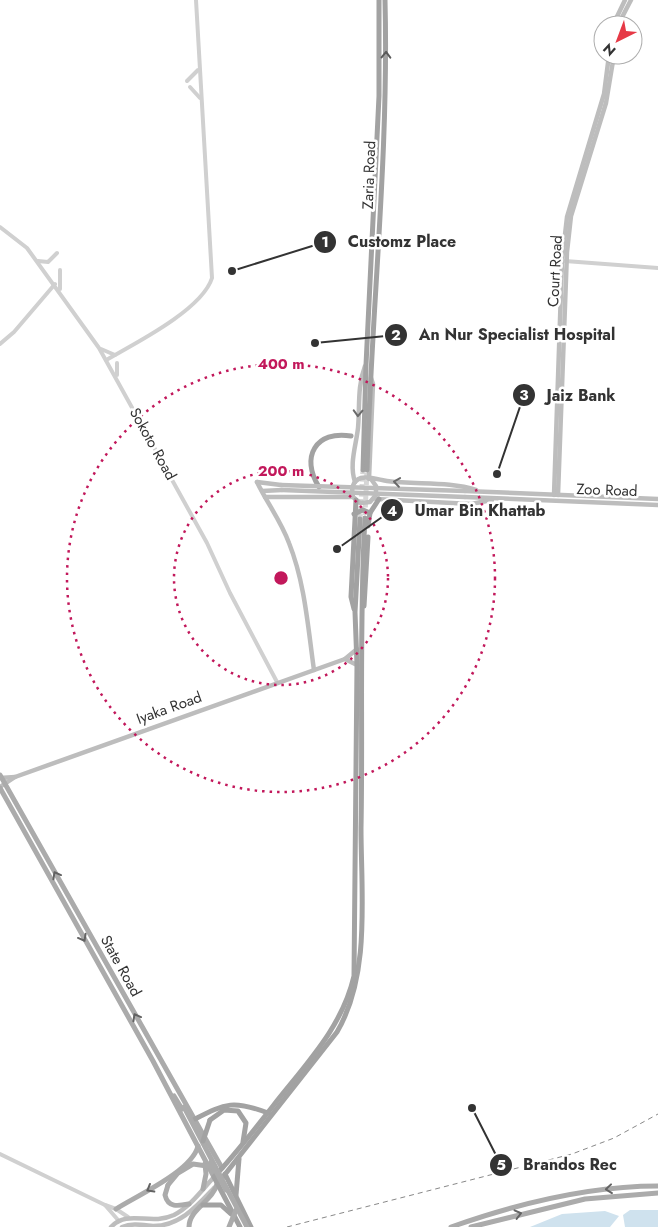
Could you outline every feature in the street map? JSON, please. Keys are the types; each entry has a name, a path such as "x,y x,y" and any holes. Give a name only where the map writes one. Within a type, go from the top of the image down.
{"highway":[{"name":"Zaria Road","path":"379,0 379,96 366,365 365,470 378,254 386,50 385,0"},
{"path":"319,487 310,470 310,459 313,450 322,439 333,435 351,436"},
{"path":"358,441 364,445"},
{"path":"217,1184 337,1032 349,1008 357,983 360,950 362,758 358,613 351,597 355,498"},
{"path":"358,613 365,595 370,513 377,499"},
{"path":"354,514 363,510 370,513"},
{"path":"240,1227 214,1177 242,1145 334,1028 346,1004 354,976 357,649 363,519"},
{"path":"195,1119 213,1109 231,1104 268,1112"},
{"path":"203,1141 210,1120 224,1110 232,1109 241,1113 246,1123 242,1145"},
{"path":"236,1196 239,1158"},
{"path":"222,1168 251,1227"},
{"path":"202,1205 220,1205 235,1218"}],"main road":[{"path":"618,15 625,0"},
{"path":"623,15 630,0"},
{"name":"Court Road","path":"556,495 566,217 604,94 608,65"},
{"name":"Court Road","path":"564,261 571,216 606,103 612,65"},
{"path":"355,498 352,491 355,482 352,470 358,427 359,384 366,365"},
{"path":"370,377 373,384 370,479 376,486 377,499"},
{"path":"355,482 363,478 463,487 480,492"},
{"path":"314,670 299,575 288,540 257,482 281,488 465,494"},
{"path":"262,492 281,488 319,487 465,494"},
{"name":"Zoo Road","path":"465,494 480,492 658,499"},
{"name":"Zoo Road","path":"465,494 498,498 658,505"},
{"path":"265,497 355,498 365,503 377,499 471,504 498,498"},
{"path":"357,649 345,659 357,665"},
{"name":"Iyaka Road","path":"0,776 15,777 345,659"},
{"name":"State Road","path":"0,776 2,787 214,1177"},
{"path":"2,787 15,777"},
{"name":"State Road","path":"2,787 222,1168"},
{"path":"160,1060 183,1108 246,1227"},
{"path":"153,1062 203,1141 246,1227"},
{"path":"116,1209 163,1182 190,1162 198,1146"},
{"path":"203,1190 206,1174 204,1159"},
{"path":"189,1204 176,1206 169,1203 165,1195 168,1185 178,1173 194,1164 214,1167"},
{"path":"112,1227 118,1220 128,1217 151,1220 174,1214 189,1204 214,1177"},
{"path":"189,1227 191,1217 217,1184"},
{"path":"122,1227 128,1224 162,1225 175,1221 197,1206 217,1184"},
{"path":"451,1227 498,1210 658,1186"},
{"path":"471,1227 582,1196 658,1193"},
{"path":"228,1227 236,1210"}],"street":[{"path":"106,360 170,323 208,287 212,278 196,0"},
{"path":"187,81 197,73 200,66"},
{"path":"190,87 202,101"},
{"name":"Sokoto Road","path":"0,227 27,248 38,261 99,348 207,543 230,593 277,682"},
{"path":"38,261 48,262 57,253"},
{"path":"564,261 658,268"},
{"path":"60,270 60,291"},
{"path":"48,291 51,279"},
{"path":"0,344 14,332 55,284"},
{"path":"99,348 115,355"},
{"path":"117,363 117,378"},
{"path":"0,1154 116,1209 128,1217"},
{"path":"105,1205 118,1220"}],"water":[{"path":"630,1210 658,1210 658,1227 625,1227 623,1215"},
{"path":"605,1211 619,1216 610,1227 530,1227 562,1214"}],"tunnel":[{"path":"360,519 363,470"},
{"path":"365,515 367,470"}],"railway":[{"path":"287,1227 572,1154 614,1138 658,1114"}],"place":[{"name":"Customz Place","path":"232,271"},
{"name":"An Nur Specialist Hospital","path":"315,343"},
{"name":"Jaiz Bank","path":"497,474"},
{"name":"Umar Bin Khattab","path":"337,549"},
{"name":"Brandos Rec","path":"472,1108"}]}
